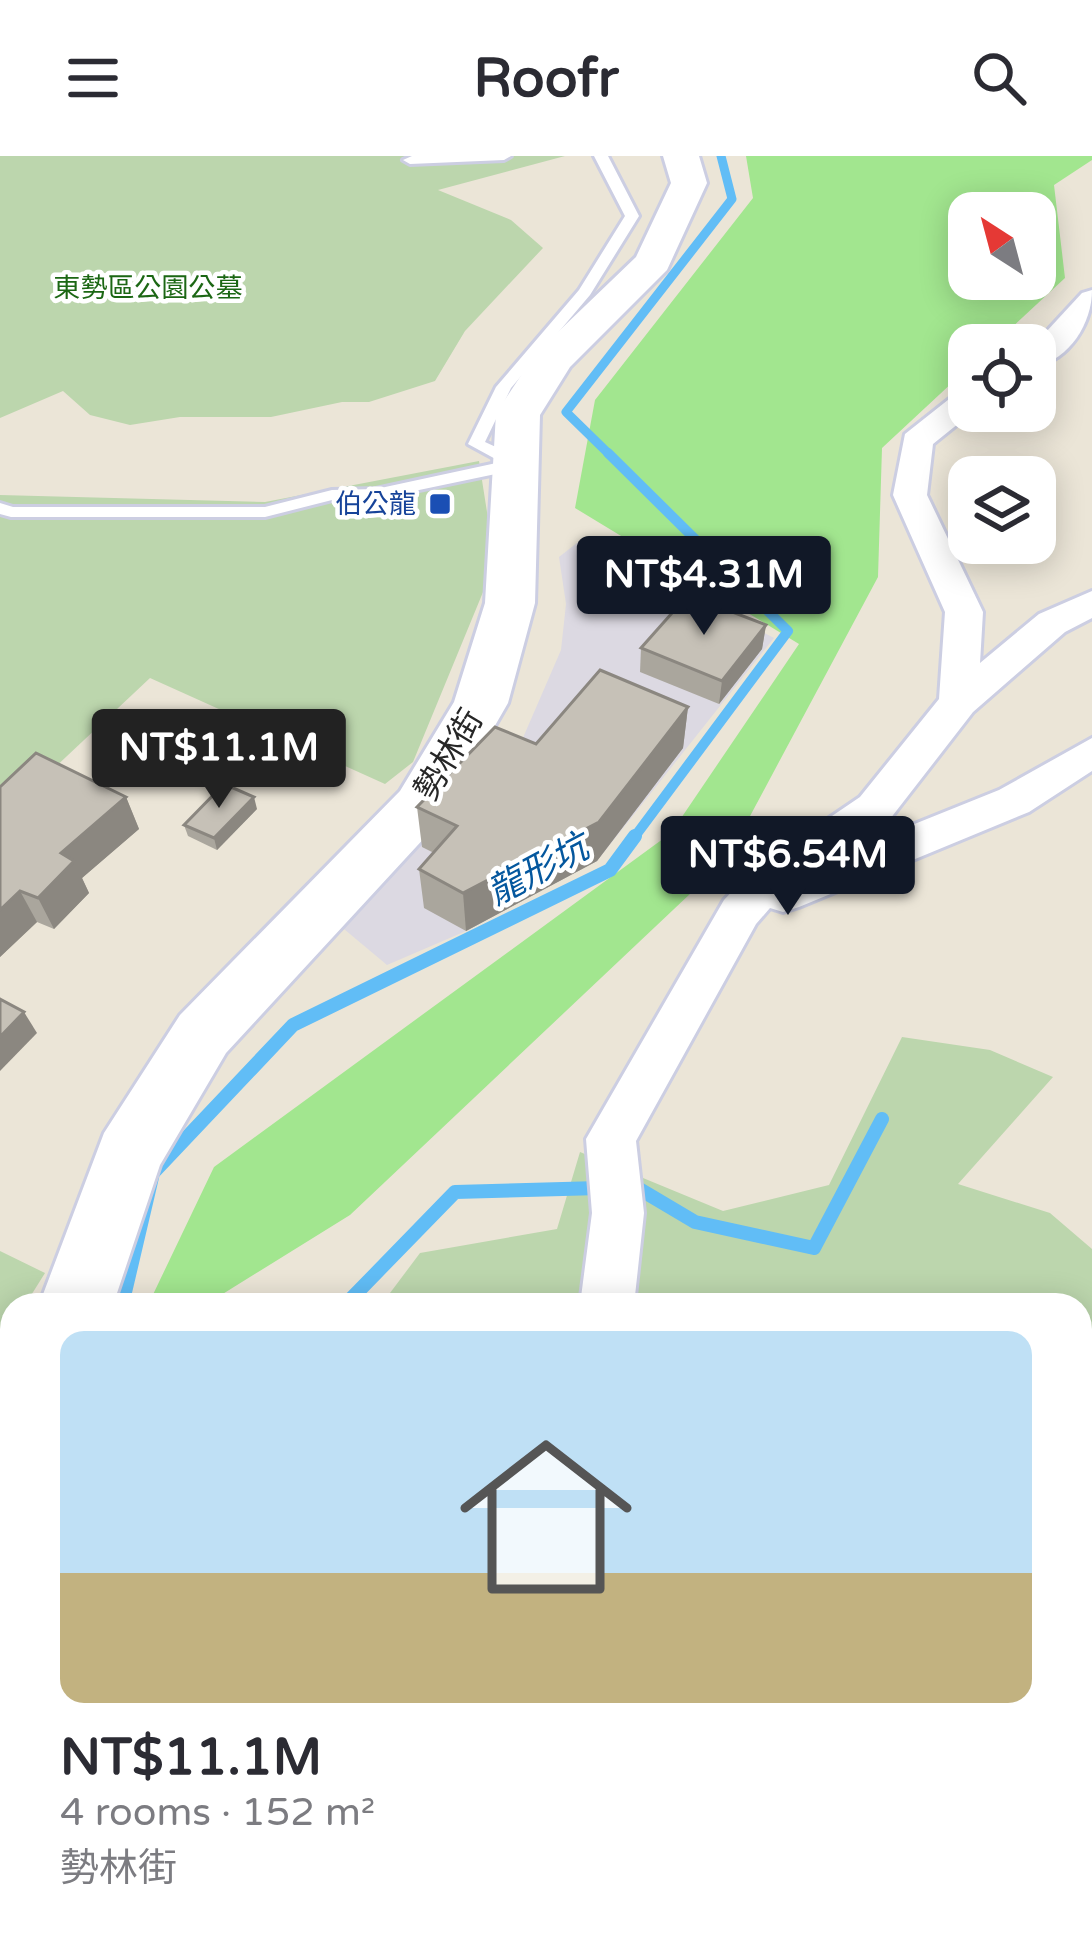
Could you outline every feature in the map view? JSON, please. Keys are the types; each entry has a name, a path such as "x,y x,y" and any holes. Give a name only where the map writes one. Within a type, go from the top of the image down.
{"street":[{"name":"勢林街","path":"80,1293 129,1155 203,1034 420,806 481,704 510,603 518,413 538,390 551,362 653,262 689,183 681,156"},
{"path":"1056,338 1092,299"},
{"path":"948,416 917,441 910,495 964,612 959,701"},
{"path":"608,1293 618,1213 611,1139 740,912 766,883 875,808 959,701 1052,623 1092,603"},
{"path":"740,912 1014,801 1092,752"}],"lane":[{"path":"410,160 504,156"},
{"path":"518,464 476,444 504,387 585,292 632,216 601,156"},
{"path":"0,508 11,512 266,512 332,495 376,494 518,464"}],"shaded area":[{"path":"582,539 774,638 597,861 466,931 387,965 338,924 522,740 561,650 566,604 559,557"}],"green space":[{"name":"東勢區公園公墓","path":"0,156 565,156 438,190 511,220 543,248 465,331 435,381 369,402 342,402 271,417 180,417 130,425 90,415 63,391 0,418"},
{"path":"746,156 1092,156 1054,185 1055,192 948,192 948,300 1041,300 1016,324 948,324 948,387 882,448 878,577 727,859 350,1215 224,1293 154,1293 214,1167 671,833 799,644 575,508 595,400 753,198"},
{"path":"1056,202 1065,278 1056,286"},
{"path":"479,461 495,563 413,762 385,784 150,678 0,819 0,495 265,502"},
{"path":"902,1037 990,1050 1053,1077 958,1184 1050,1213 1092,1249 1092,1293 390,1293 420,1253 557,1229 580,1152 723,1211 829,1185"},
{"path":"0,1251 45,1273 32,1293 0,1293"}],"building":[{"path":"688,595 766,625 722,681 641,648"},
{"path":"600,670 688,707 599,822 463,893 419,869 457,826 417,807 495,727 536,744"},
{"path":"36,753 126,797 61,853 74,861 38,898 20,891 0,910 0,787"},
{"path":"224,784 254,797 214,838 184,825"},
{"path":"0,999 24,1012 0,1037"}],"waterway":[{"name":"龍形坑","path":"611,456 566,412 732,199 721,156"},
{"name":"龍形坑","path":"608,453 788,631 633,839"},
{"name":"龍形坑","path":"125,1293 153,1173 293,1025 610,870 635,836"},
{"path":"357,1293 455,1192 636,1187 695,1222 814,1248 882,1119"}],"place":[{"name":"伯公龍","path":"440,504"}]}
